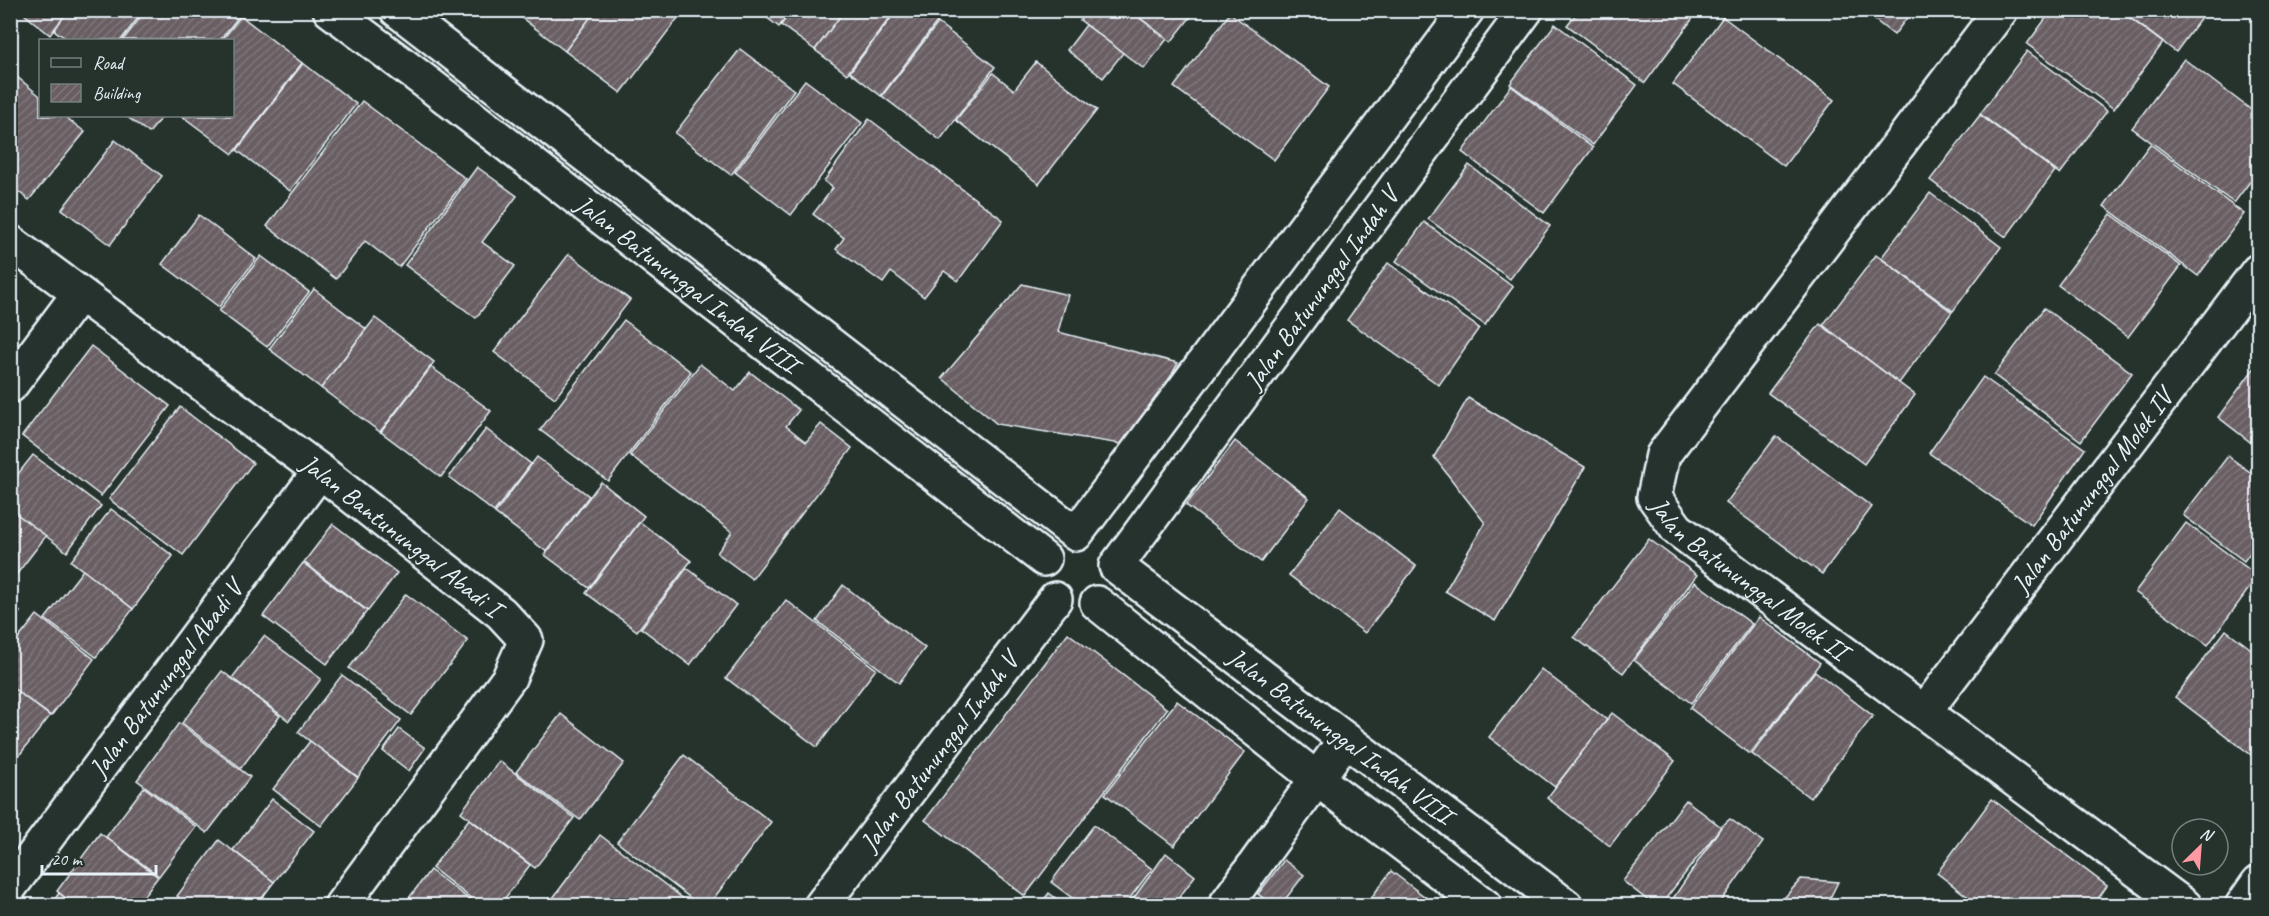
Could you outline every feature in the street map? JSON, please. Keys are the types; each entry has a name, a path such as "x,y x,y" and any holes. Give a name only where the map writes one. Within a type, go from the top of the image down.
{"street":[{"name":"Jalan Batununggal Indah VIII","path":"330,10 1044,559"},
{"name":"Jalan Batununggal Indah VIII","path":"397,10 1076,534"},
{"name":"Jalan Batununggal Indah V","path":"1076,534 1467,10"},
{"name":"Jalan Batununggal Indah V","path":"1116,566 1526,10"},
{"name":"Jalan Batununggal Molek II","path":"2001,10 1663,455 1654,497 1677,529 2185,906"},
{"path":"430,85 453,53"},
{"name":"Jalan Bantununggal Abadi I","path":"10,242 320,471 501,613 526,640 509,678 341,906"},
{"name":"Jalan Batununggal Molek IV","path":"1925,711 2259,271"},
{"path":"10,386 79,294"},
{"name":"Jalan Batununggal Abadi V","path":"10,888 320,471"},
{"path":"1076,534 1090,535 1102,542 1112,553 1116,566 1115,580 1108,594 1097,603 1083,608 1068,606 1055,599 1046,588 1042,574 1044,559 1050,546 1062,538 1076,534"},
{"name":"Jalan Batununggal Indah VIII","path":"1116,566 1566,906"},
{"name":"Jalan Batununggal Indah V","path":"821,906 1055,599"},
{"name":"Jalan Batununggal Indah VIII","path":"1097,603 1317,779 1485,906"},
{"path":"1225,906 1345,740"},
{"path":"2242,906 2259,883"}],"building":[{"path":"19,10 69,10 50,35"},
{"path":"69,10 144,10 122,39 67,39 54,30"},
{"path":"146,10 243,11 221,39 124,39"},
{"path":"515,10 596,10 565,51 514,12"},
{"path":"596,10 684,10 621,93 565,51"},
{"path":"757,10 791,10 779,27"},
{"path":"792,10 845,10 815,50 781,25"},
{"path":"845,10 896,10 847,74 815,50"},
{"path":"897,10 946,10 881,96 850,72"},
{"path":"1087,10 1129,10 1167,39 1144,69 1080,20"},
{"path":"1130,10 1196,10 1171,42"},
{"path":"1579,10 1692,10 1696,14 1645,83 1567,25"},
{"path":"1862,10 1913,10 1894,35"},
{"path":"2052,10 2119,10 2163,43 2114,109 2027,44"},
{"path":"2120,10 2207,10 2176,52"},
{"path":"1230,13 1329,87 1274,160 1174,87"},
{"path":"241,16 302,63 233,154 183,117 234,117 234,39 223,39"},
{"path":"1723,17 1834,100 1784,166 1673,84"},
{"path":"938,23 995,67 940,140 882,96"},
{"path":"1555,24 1637,85 1593,145 1510,84"},
{"path":"1086,25 1123,53 1103,78 1067,50"},
{"path":"740,49 794,90 731,175 675,133"},
{"path":"2027,51 2107,111 2060,174 1980,114"},
{"path":"2184,59 2258,115 2258,171 2234,203 2132,128"},
{"path":"1036,62 1097,110 1039,184 956,120 993,73 1014,90"},
{"path":"303,63 356,104 290,191 237,150"},
{"path":"10,71 39,95 39,117 65,117 85,132 29,200 10,185"},
{"path":"805,80 862,123 791,215 735,172"},
{"path":"1511,86 1593,148 1544,213 1462,152"},
{"path":"362,101 466,179 399,267 365,241 336,279 267,226"},
{"path":"1980,115 2055,171 2006,237 1930,180"},
{"path":"127,117 162,117 149,133"},
{"path":"869,119 1003,220 958,281 944,271 924,297 891,272 883,283 836,249 844,238 813,214 833,188 824,181"},
{"path":"115,140 162,176 110,245 62,209"},
{"path":"2150,144 2244,214 2198,276 2104,206"},
{"path":"1469,165 1550,226 1510,279 1428,219"},
{"path":"477,167 517,196 482,242 515,266 476,318 405,265"},
{"path":"1930,193 2001,247 1953,311 1881,258"},
{"path":"2111,214 2181,266 2128,337 2058,285"},
{"path":"199,215 256,259 219,307 162,264"},
{"path":"1424,222 1513,287 1485,325 1396,261"},
{"path":"569,254 630,300 555,398 494,352"},
{"path":"1876,255 1952,312 1899,383 1823,325"},
{"path":"261,256 309,292 267,347 219,311"},
{"path":"1388,263 1479,328 1439,385 1347,320"},
{"path":"1022,284 1068,295 1058,332 1178,363 1133,446 997,424 942,378"},
{"path":"314,289 366,329 321,388 269,349"},
{"path":"2044,308 2132,373 2081,441 1994,375"},
{"path":"375,318 434,362 380,432 321,388"},
{"path":"624,320 691,372 608,481 540,430"},
{"path":"1820,324 1915,395 1864,464 1768,393"},
{"path":"91,346 170,406 101,496 22,436"},
{"path":"2258,363 2258,448 2218,417"},
{"path":"700,364 735,391 750,372 799,410 786,426 806,442 821,424 852,448 752,579 717,553 732,532 630,455"},
{"path":"431,367 491,411 441,477 381,432"},
{"path":"1983,377 2085,449 2032,525 1929,453"},
{"path":"1468,398 1585,467 1495,621 1445,591 1485,523 1434,457"},
{"path":"180,407 253,463 183,555 109,499"},
{"path":"486,429 531,464 494,512 449,477"},
{"path":"1776,436 1872,507 1822,574 1726,503"},
{"path":"1235,441 1309,498 1261,562 1186,505"},
{"path":"33,455 101,506 67,552 10,509 10,484"},
{"path":"2228,456 2258,478 2258,542 2244,561 2183,515"},
{"path":"537,457 589,496 547,552 495,513"},
{"path":"601,482 644,516 589,588 545,555"},
{"path":"1340,508 1416,566 1365,633 1289,575"},
{"path":"10,509 46,536 10,583"},
{"path":"111,509 173,556 133,609 71,561"},
{"path":"640,522 691,561 637,631 586,593"},
{"path":"2186,523 2258,576 2208,645 2135,592"},
{"path":"333,524 397,573 368,611 304,562"},
{"path":"1649,539 1697,575 1623,673 1574,637"},
{"path":"303,563 367,611 327,664 263,616"},
{"path":"687,568 736,605 690,665 641,628"},
{"path":"83,570 133,609 96,657 45,619"},
{"path":"1695,582 1752,624 1691,703 1634,660"},
{"path":"843,585 925,648 899,683 817,621"},
{"path":"406,594 468,641 411,715 349,668"},
{"path":"786,600 876,669 817,747 726,678"},
{"path":"10,604 20,612 10,625"},
{"path":"37,615 94,659 51,716 10,686 10,649"},
{"path":"1759,617 1820,663 1750,754 1690,708"},
{"path":"2226,630 2258,654 2258,760 2175,697"},
{"path":"1068,633 1167,709 1025,896 925,820"},
{"path":"264,636 321,679 289,721 232,678"},
{"path":"1541,669 1607,720 1555,787 1489,737"},
{"path":"222,671 280,716 241,768 182,723"},
{"path":"1815,671 1873,716 1810,798 1752,754"},
{"path":"342,675 401,720 358,777 298,732"},
{"path":"10,686 50,716 10,767"},
{"path":"1177,701 1245,752 1174,846 1105,794"},
{"path":"1612,713 1675,761 1610,846 1547,798"},
{"path":"561,714 624,763 580,820 516,772"},
{"path":"179,723 250,777 207,833 137,780"},
{"path":"399,729 425,748 409,771 383,751"},
{"path":"310,741 358,778 321,826 273,789"},
{"path":"684,755 771,822 708,906 701,906 617,842"},
{"path":"499,761 574,818 535,868 461,812"},
{"path":"144,787 196,827 159,876 106,837"},
{"path":"272,799 314,831 274,882 233,850"},
{"path":"1992,799 2107,886 2093,906 1980,906 1937,873"},
{"path":"1686,800 1721,827 1660,906 1655,906 1623,881"},
{"path":"469,819 530,865 499,906 481,906 432,868"},
{"path":"1730,819 1763,842 1718,906 1668,906 1721,827"},
{"path":"1094,825 1152,869 1124,906 1083,906 1051,882"},
{"path":"100,833 158,877 136,906 76,906 57,891"},
{"path":"600,835 693,906 547,906"},
{"path":"219,840 274,882 256,906 190,906 177,896"},
{"path":"1166,853 1195,876 1173,906 1128,906"},
{"path":"1284,860 1304,875 1280,906 1273,906 1258,894"},
{"path":"430,870 478,906 403,906"},
{"path":"1391,871 1437,906 1365,906"},
{"path":"1801,879 1838,882 1826,906 1777,906"},
{"path":"59,893 75,906 50,906"},
{"path":"1049,893 1066,906 1039,906"}]}
